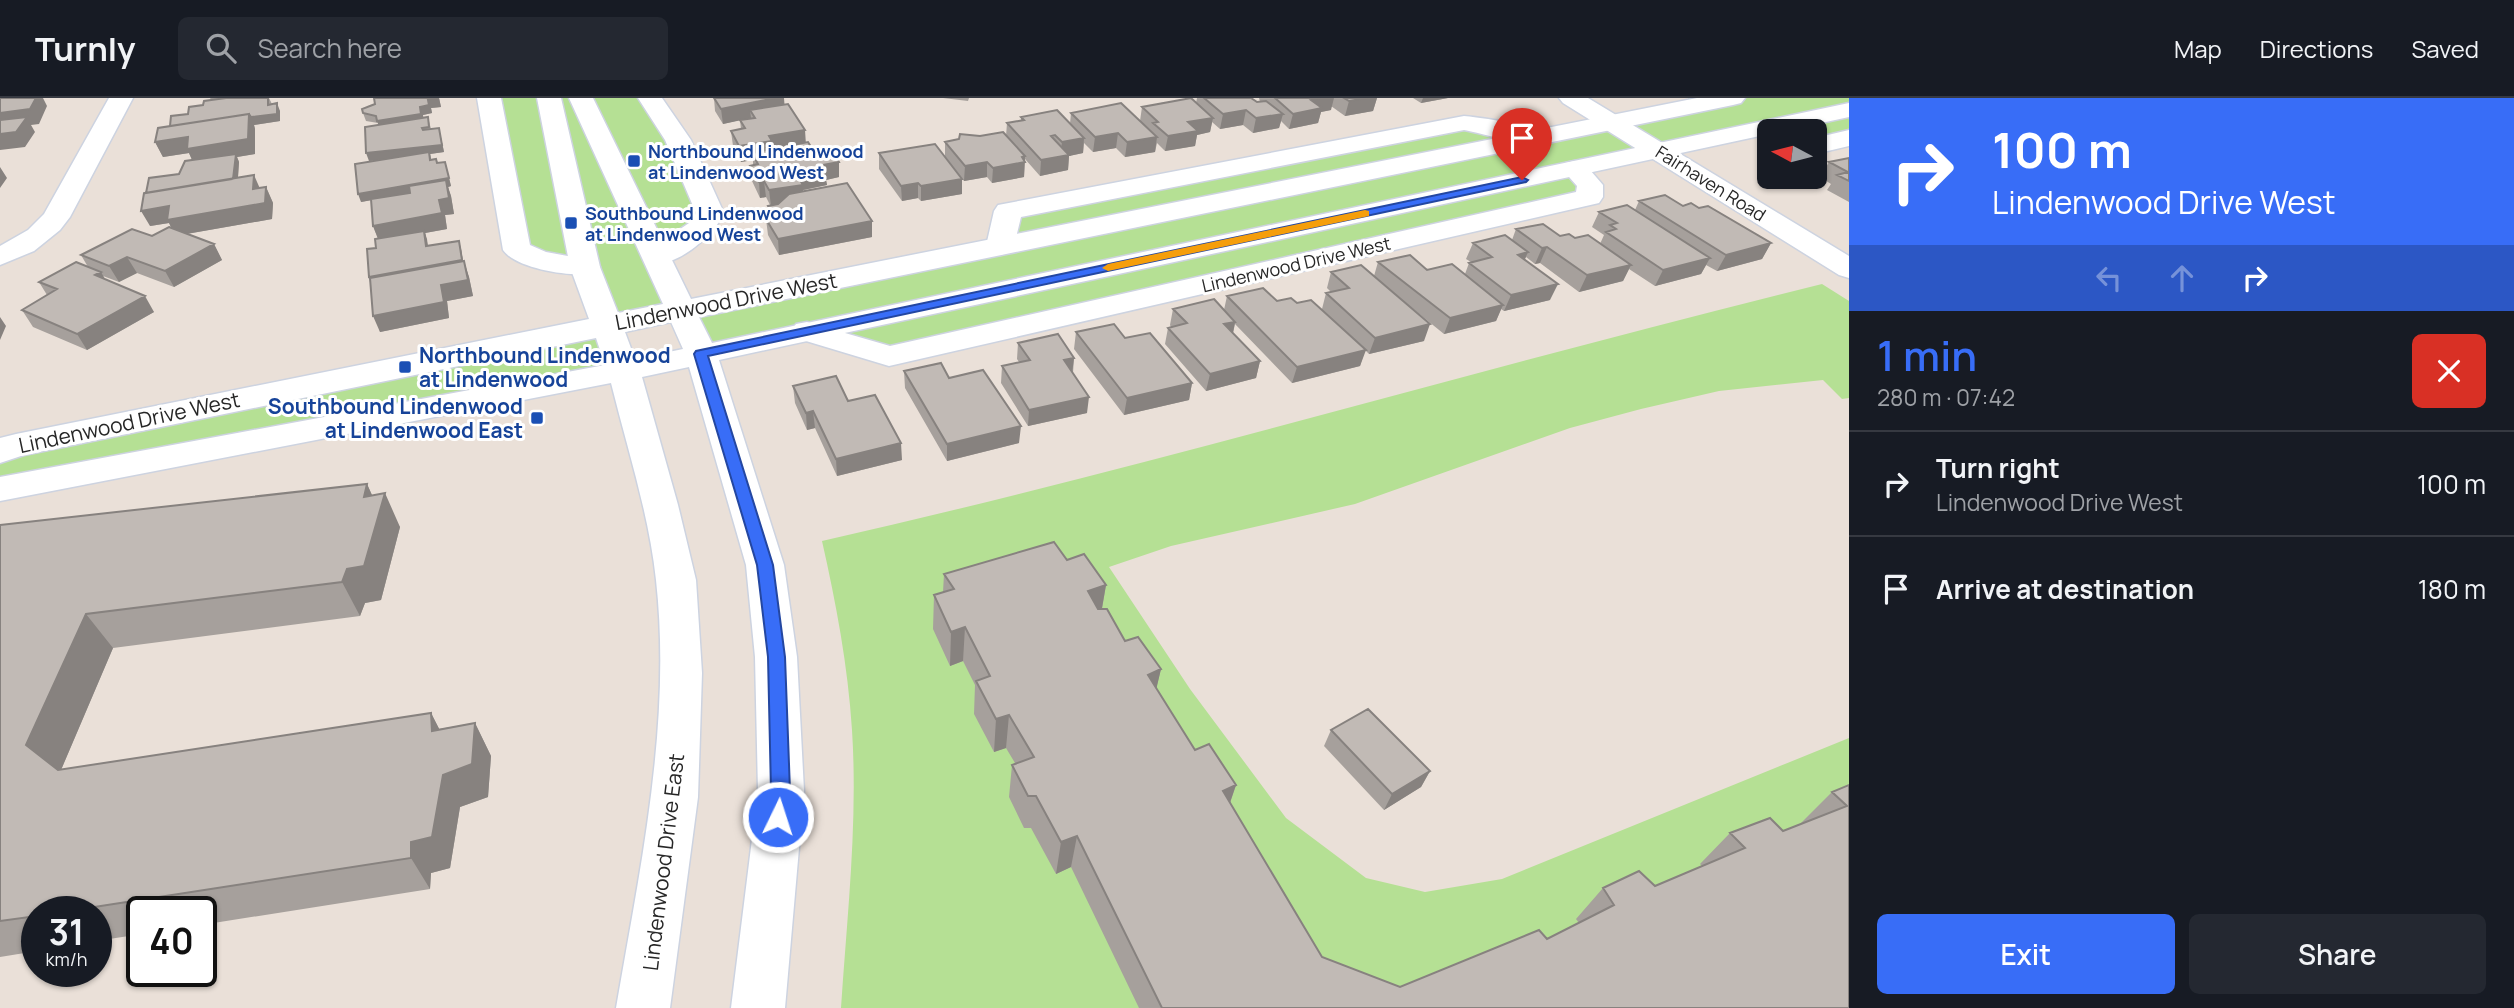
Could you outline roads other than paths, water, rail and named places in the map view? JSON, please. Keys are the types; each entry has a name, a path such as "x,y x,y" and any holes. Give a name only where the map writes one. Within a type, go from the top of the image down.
{"street":[{"path":"0,256 25,247 45,233 121,98"},
{"path":"489,98 517,250 538,260 586,267"},
{"name":"Lindenwood Drive East","path":"549,98 586,267 624,371 677,580 681,673 675,797 643,1008"},
{"path":"581,98 701,354 765,565 776,657 780,791 758,1008"},
{"path":"650,98 678,140 710,213 704,226 657,257"},
{"name":"Fairhaven Road","path":"1571,98 1849,270"},
{"name":"Lindenwood Drive West","path":"0,451 16,445 1613,123 1689,102 1733,98"},
{"name":"Lindenwood Drive West","path":"1816,119 1849,110"},
{"name":"Lindenwood Drive West","path":"0,489 624,371 1660,151 1757,135"},
{"path":"1827,143 1849,138"},
{"name":"Lindenwood Drive West","path":"807,331 889,356 1589,197 1590,185 1575,169"}],"place":[{"name":"Northbound Lindenwood at Lindenwood West","path":"634,161"},
{"name":"Southbound Lindenwood at Lindenwood West","path":"571,223"},
{"name":"Northbound Lindenwood at Lindenwood","path":"405,367"},
{"name":"Southbound Lindenwood at Lindenwood East","path":"537,418"}]}
